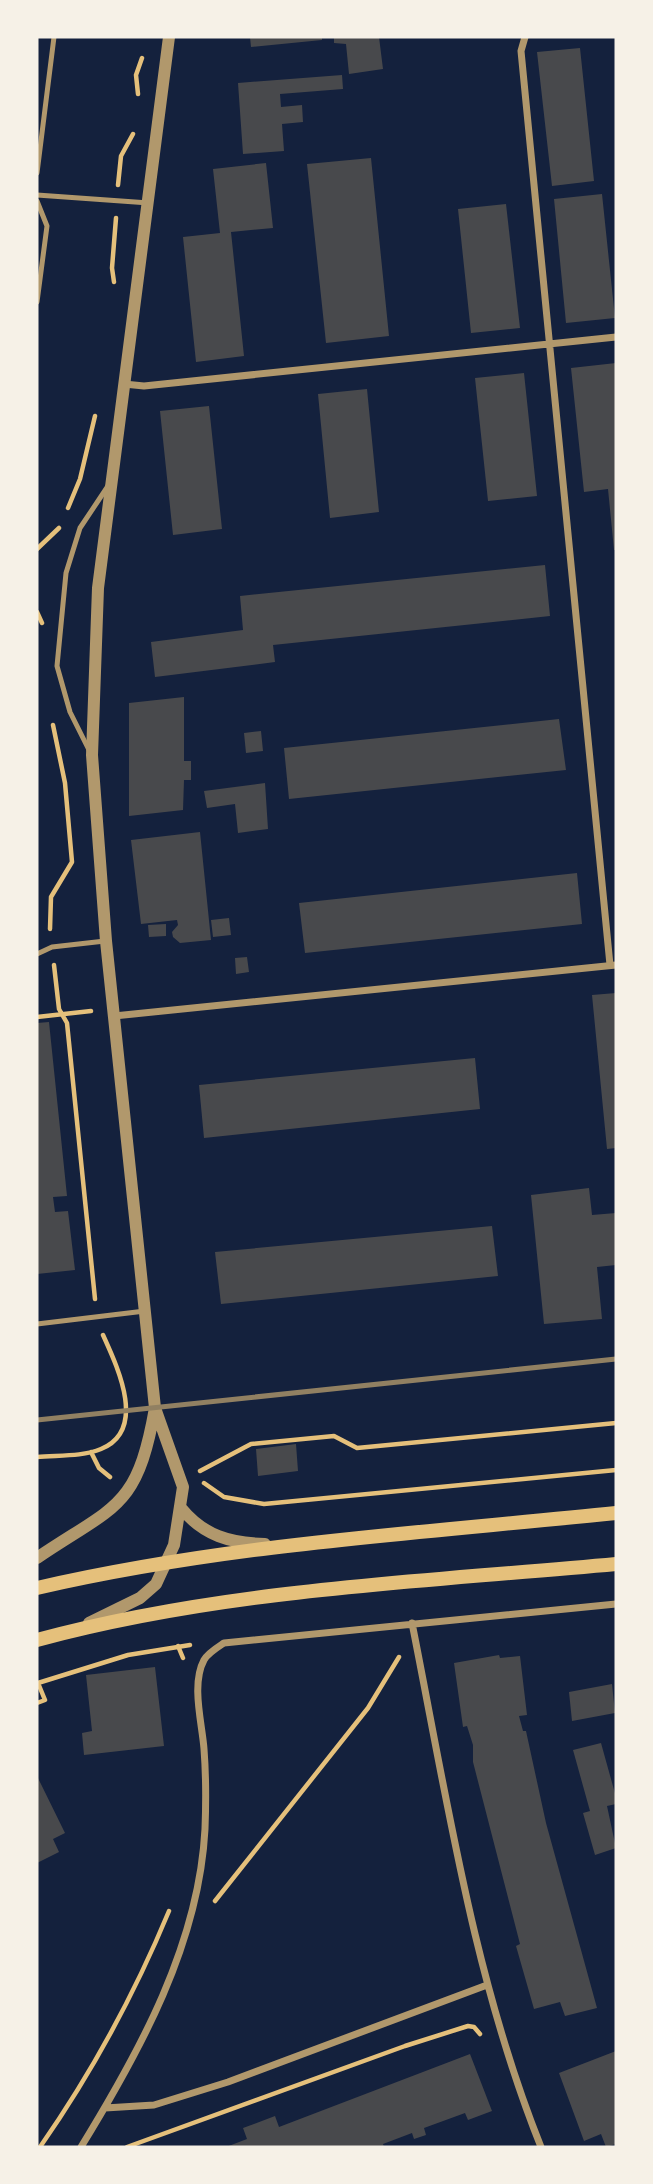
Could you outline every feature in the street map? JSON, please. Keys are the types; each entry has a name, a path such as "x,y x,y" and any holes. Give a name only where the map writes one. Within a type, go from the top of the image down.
{"main road":[{"path":"37,1588 166,1561 616,1513"},
{"path":"37,1640 152,1613 256,1598 616,1564"}],"street":[{"path":"73,1630 140,1598 156,1584 174,1545 183,1487 155,1408 106,941 92,755 98,589 169,37"},
{"path":"114,1016 613,965 548,344 521,51 526,37"},
{"path":"124,384 144,386 616,337"},
{"path":"37,1558 85,1530 121,1501 132,1486 147,1454 155,1408"},
{"path":"181,1508 204,1532 222,1538 243,1543 304,1545"},
{"path":"81,2147 105,2108 167,1986 181,1952 199,1881 205,1792 199,1679 204,1660 224,1643 412,1622 616,1604"},
{"path":"412,1622 487,1985 516,2084 541,2147"},
{"path":"105,2108 154,2105 228,2082 487,1985"}],"lane":[{"path":"37,173 54,37"},
{"path":"37,195 149,203"},
{"path":"37,201 47,226 37,302"},
{"path":"92,755 70,712 57,666 66,573 80,528 111,481"},
{"path":"37,954 52,947 106,941"},
{"path":"37,1324 145,1311"}],"path":[{"path":"67,512 80,479 97,411"},
{"path":"37,549 62,523"},
{"path":"37,1457 90,1452 104,1448 125,1427 127,1410 120,1372 98,1317 67,1023 62,1015 52,947 50,903 71,867 71,854 65,782 50,713"},
{"path":"37,1017 91,1011"},
{"path":"616,1423 356,1448 334,1436 251,1444 198,1472 205,1485 223,1497 264,1504 616,1470"},
{"path":"90,1452 99,1468 112,1478"},
{"path":"37,1703 46,1700 38,1684 128,1655 178,1646 187,1670"},
{"path":"393,1650 401,1654 406,1663"},
{"path":"216,1886 210,1907 368,1708 401,1654"},
{"path":"40,2147 61,2117 144,1973 174,1898"},
{"path":"127,2147 405,2046 468,2026 474,2027 480,2034 485,2047"}],"building":[{"path":"250,37 322,37 322,40 251,47"},
{"path":"334,37 379,37 383,69 349,74 346,44 334,43"},
{"path":"580,48 594,181 552,186 537,52"},
{"path":"342,75 343,89 280,94 281,107 302,105 303,122 282,124 284,151 243,154 238,83"},
{"path":"371,158 389,336 326,343 307,164"},
{"path":"266,163 273,228 231,232 244,356 196,362 183,237 220,233 213,169"},
{"path":"602,194 615,318 566,323 554,199"},
{"path":"506,204 520,328 471,333 458,209"},
{"path":"616,363 614,550 608,489 584,492 571,368"},
{"path":"524,373 537,496 488,501 475,378"},
{"path":"367,389 379,512 330,518 318,394"},
{"path":"209,406 222,529 173,535 160,411"},
{"path":"545,565 550,616 273,645 275,662 155,677 151,642 243,630 240,596"},
{"path":"184,697 184,761 191,761 191,780 184,780 183,810 129,816 129,703"},
{"path":"559,719 566,770 289,799 284,748"},
{"path":"261,731 263,751 246,753 244,733"},
{"path":"265,783 268,829 238,833 235,804 207,808 204,791"},
{"path":"200,832 211,940 180,943 173,937 172,932 178,925 177,920 141,924 131,840"},
{"path":"577,873 582,924 305,953 299,903"},
{"path":"229,918 231,935 213,937 211,920"},
{"path":"166,924 166,936 149,937 148,925"},
{"path":"247,957 249,972 236,974 235,958"},
{"path":"616,993 616,1148 607,1149 592,995"},
{"path":"49,1022 67,1196 53,1197 55,1212 68,1211 75,1270 37,1274 37,1023"},
{"path":"475,1058 480,1109 204,1138 199,1085"},
{"path":"589,1188 592,1215 616,1213 616,1265 597,1267 602,1319 544,1324 531,1195"},
{"path":"492,1226 498,1276 221,1304 215,1252"},
{"path":"296,1444 298,1471 258,1476 256,1449"},
{"path":"499,1655 500,1658 520,1656 527,1715 519,1716 523,1731 526,1731 546,1823 597,2008 565,2016 560,2002 534,2009 516,1946 520,1944 473,1762 473,1745 467,1726 463,1727 454,1663"},
{"path":"155,1667 164,1746 84,1755 82,1733 92,1731 86,1675"},
{"path":"612,1684 615,1713 572,1721 569,1692"},
{"path":"601,1743 616,1797 616,1804 607,1806 616,1848 595,1855 583,1813 590,1811 573,1750"},
{"path":"37,1776 65,1833 53,1839 59,1852 37,1863"},
{"path":"616,2051 616,2144 606,2147 601,2134 584,2141 559,2073"},
{"path":"470,2054 492,2111 468,2120 465,2113 424,2128 426,2135 414,2139 412,2133 383,2144 384,2147 226,2147 247,2139 243,2128 275,2116 279,2127"}],"railway":[{"path":"37,1420 616,1359"}]}
